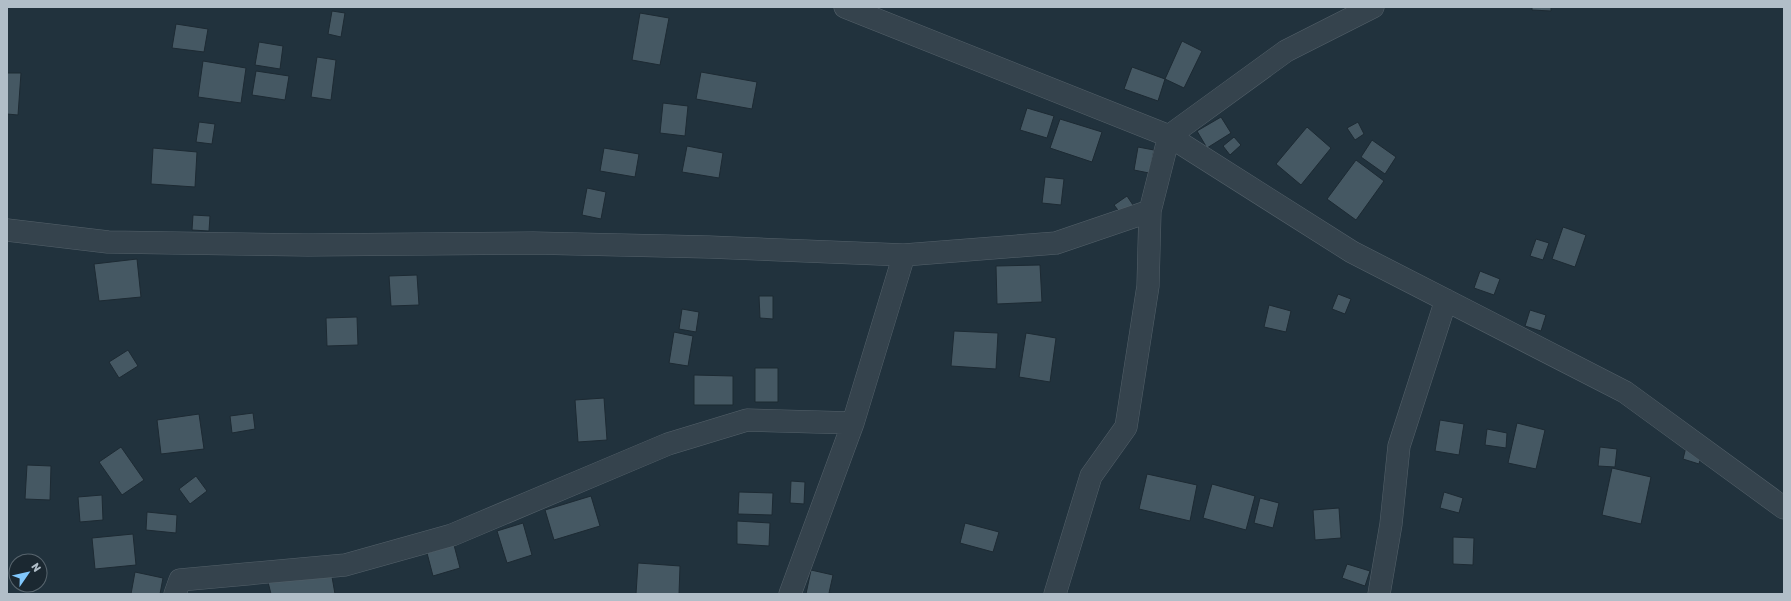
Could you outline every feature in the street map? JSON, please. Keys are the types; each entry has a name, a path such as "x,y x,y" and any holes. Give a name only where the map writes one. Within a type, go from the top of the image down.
{"street":[{"path":"845,7 1169,136 1352,252 1625,392 1784,508"},
{"path":"1055,594 1091,476 1126,427 1148,286 1150,211 1169,136 1286,51 1373,7"},
{"path":"7,230 108,242 308,245 533,243 709,247 904,255 1056,243 1150,211"},
{"path":"790,594 853,423 904,255"},
{"path":"1379,594 1391,524 1399,446 1446,300"},
{"path":"175,594 180,580 345,565 452,535 668,444 747,420 853,423"}],"building":[{"path":"1532,7 1551,7 1551,11 1532,10"},
{"path":"332,11 345,13 341,37 328,34"},
{"path":"640,13 669,18 660,65 632,60"},
{"path":"176,24 208,29 204,52 172,48"},
{"path":"1182,41 1202,51 1184,88 1165,79"},
{"path":"259,42 283,46 280,69 255,65"},
{"path":"317,57 336,60 331,100 311,97"},
{"path":"203,61 246,68 241,103 198,97"},
{"path":"1132,67 1165,79 1158,101 1124,89"},
{"path":"256,71 289,76 285,100 252,95"},
{"path":"701,72 757,82 752,109 696,99"},
{"path":"7,73 21,73 18,115 7,114"},
{"path":"663,103 688,106 685,136 660,133"},
{"path":"1027,108 1054,116 1047,138 1020,130"},
{"path":"1221,117 1231,133 1207,148 1197,131"},
{"path":"1060,119 1102,132 1092,162 1050,148"},
{"path":"199,122 215,124 212,144 196,142"},
{"path":"1358,122 1364,134 1355,140 1347,128"},
{"path":"1307,127 1331,148 1301,185 1276,164"},
{"path":"1234,137 1241,145 1230,155 1223,146"},
{"path":"1372,140 1396,157 1385,174 1361,157"},
{"path":"687,146 723,153 719,178 682,172"},
{"path":"1138,147 1154,150 1149,173 1134,170"},
{"path":"153,148 197,152 195,187 151,184"},
{"path":"604,148 639,154 635,177 600,171"},
{"path":"1356,160 1384,181 1356,220 1327,199"},
{"path":"1045,177 1064,179 1061,205 1042,203"},
{"path":"587,188 606,192 601,219 582,215"},
{"path":"1127,196 1133,205 1121,214 1114,205"},
{"path":"193,215 210,216 209,231 192,230"},
{"path":"1563,227 1586,235 1575,267 1552,259"},
{"path":"1536,239 1549,243 1543,260 1530,256"},
{"path":"137,259 141,297 99,301 94,264"},
{"path":"1040,265 1042,302 997,304 996,266"},
{"path":"1480,271 1500,279 1494,295 1474,288"},
{"path":"417,275 419,305 391,306 389,276"},
{"path":"1338,294 1351,299 1345,314 1332,309"},
{"path":"759,296 773,296 773,319 760,318"},
{"path":"1269,305 1291,311 1286,332 1264,327"},
{"path":"682,309 699,312 696,332 679,329"},
{"path":"1530,310 1546,315 1541,331 1525,326"},
{"path":"357,317 358,345 327,346 326,318"},
{"path":"954,331 998,333 996,369 951,366"},
{"path":"674,332 693,336 688,366 669,363"},
{"path":"1026,333 1056,338 1050,382 1019,377"},
{"path":"128,350 138,366 119,378 109,362"},
{"path":"755,368 778,368 778,402 755,402"},
{"path":"694,375 733,376 733,405 694,405"},
{"path":"604,398 607,440 578,442 575,400"},
{"path":"253,413 255,429 232,433 230,416"},
{"path":"199,414 204,449 161,454 157,420"},
{"path":"1440,420 1464,424 1459,455 1435,451"},
{"path":"1517,423 1545,430 1536,469 1508,463"},
{"path":"1487,429 1507,433 1506,448 1485,445"},
{"path":"121,447 144,480 122,495 99,462"},
{"path":"1600,447 1617,449 1615,467 1598,466"},
{"path":"1686,447 1702,452 1699,464 1683,459"},
{"path":"27,465 51,466 50,500 25,499"},
{"path":"1612,468 1651,477 1641,524 1602,515"},
{"path":"1147,474 1197,485 1190,521 1139,509"},
{"path":"196,476 207,491 190,504 179,489"},
{"path":"791,481 805,482 804,504 790,503"},
{"path":"1212,484 1255,496 1246,530 1203,518"},
{"path":"739,492 773,493 772,515 738,514"},
{"path":"1444,492 1463,498 1459,513 1440,508"},
{"path":"102,495 103,520 80,522 78,497"},
{"path":"591,496 600,526 554,540 545,510"},
{"path":"1260,498 1279,503 1273,528 1254,523"},
{"path":"1339,508 1341,538 1315,540 1313,510"},
{"path":"147,512 177,515 176,533 146,530"},
{"path":"737,521 770,523 769,546 737,544"},
{"path":"523,523 532,555 507,563 497,531"},
{"path":"965,523 999,532 993,552 960,543"},
{"path":"133,534 136,565 95,569 92,538"},
{"path":"1453,537 1474,538 1473,565 1453,564"},
{"path":"454,545 460,568 433,576 427,553"},
{"path":"638,563 680,566 679,594 636,594"},
{"path":"1347,564 1370,571 1365,586 1342,578"},
{"path":"811,570 833,575 829,593 836,594 806,594"},
{"path":"331,571 335,594 271,594 268,582"},
{"path":"135,572 163,578 160,594 131,594"}]}
